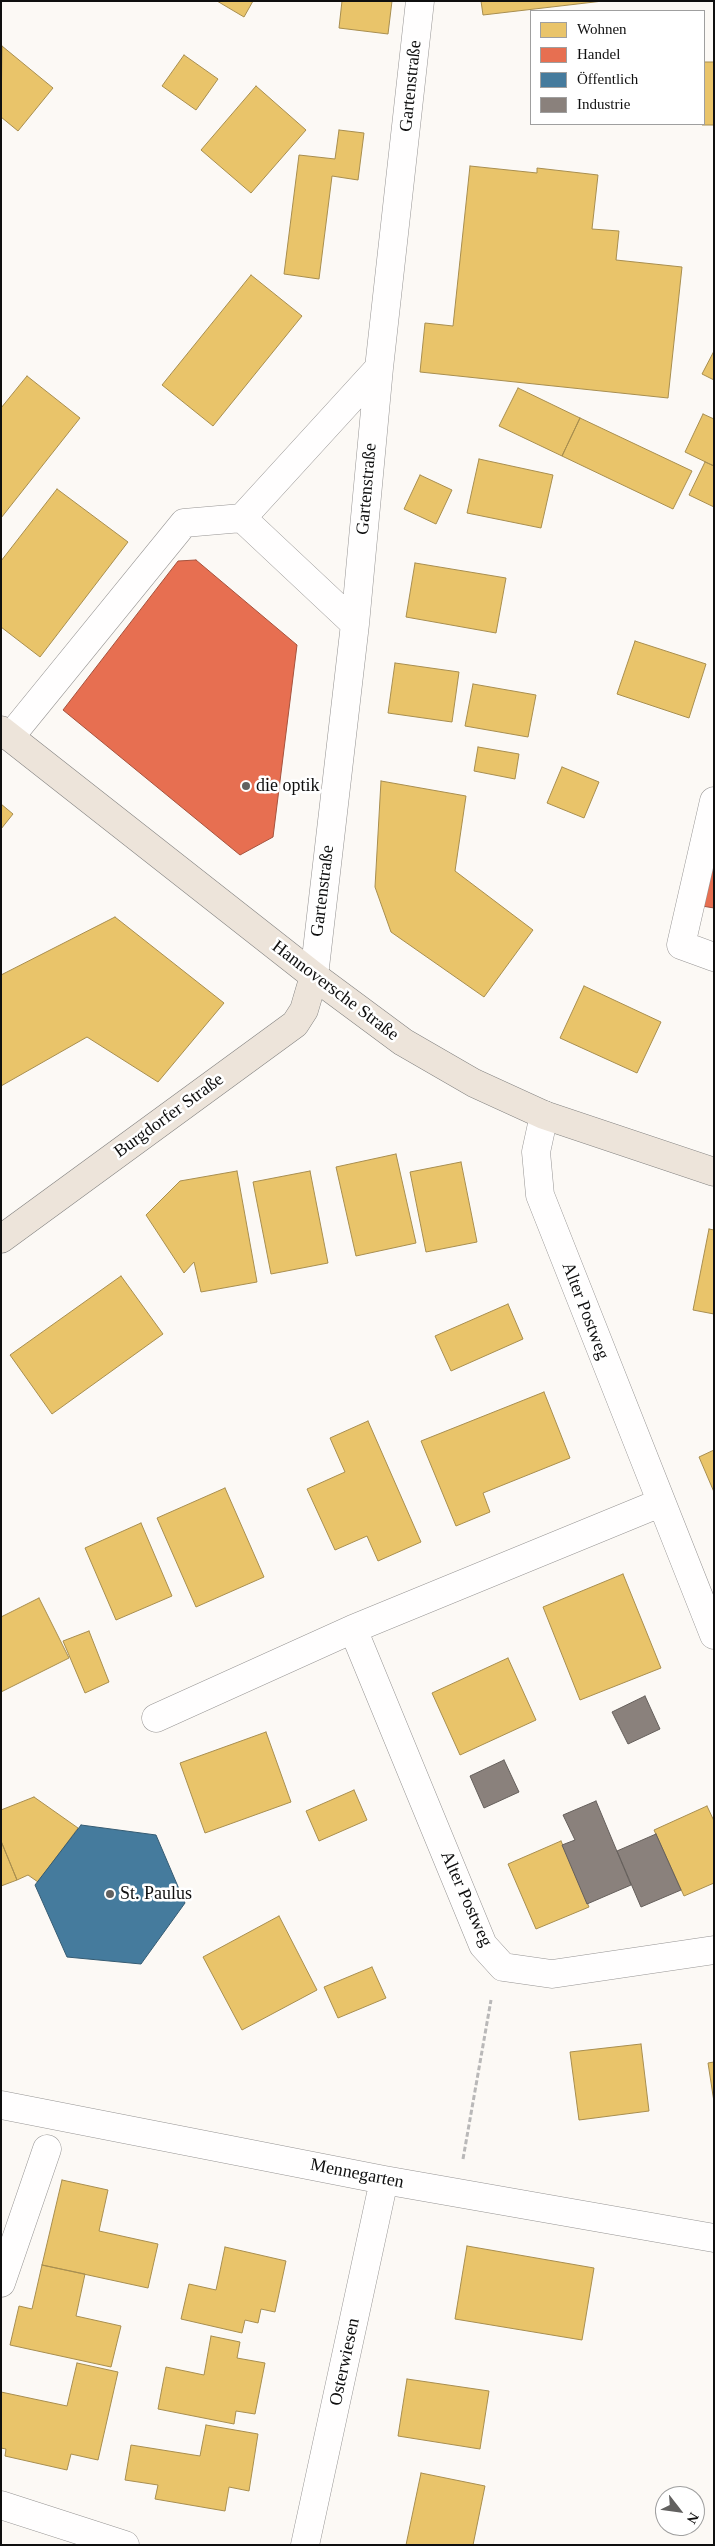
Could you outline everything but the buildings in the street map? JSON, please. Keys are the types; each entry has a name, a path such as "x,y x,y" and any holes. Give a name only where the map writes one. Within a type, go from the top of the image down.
{"main road":[{"name":"Hannoversche Straße","path":"6,734 314,976 403,1042 474,1082 544,1115 712,1167"},
{"name":"Burgdorfer Straße","path":"1,1239 295,1024 304,1010 314,976"}],"street":[{"name":"Gartenstraße","path":"314,976 355,624 379,368 420,1"},
{"path":"6,734 184,523 242,518 379,368"},
{"path":"242,518 355,624"},
{"path":"712,810 681,945 714,956"},
{"name":"Alter Postweg","path":"544,1115 536,1152 540,1195 660,1503 714,1634"},
{"path":"156,1718 353,1629 660,1503"},
{"name":"Alter Postweg","path":"353,1629 483,1945 502,1967 552,1974 714,1950"},
{"name":"Mennegarten","path":"1,2105 384,2180 714,2238"},
{"path":"1,2283 47,2148"},
{"name":"Osterwiesen","path":"305,2545 384,2180"},
{"path":"1,2505 125,2545"}],"path":[{"path":"457,2192 493,1986 502,1967"}],"place":[{"name":"die optik","path":"246,786"},
{"name":"St. Paulus","path":"110,1894"}]}
